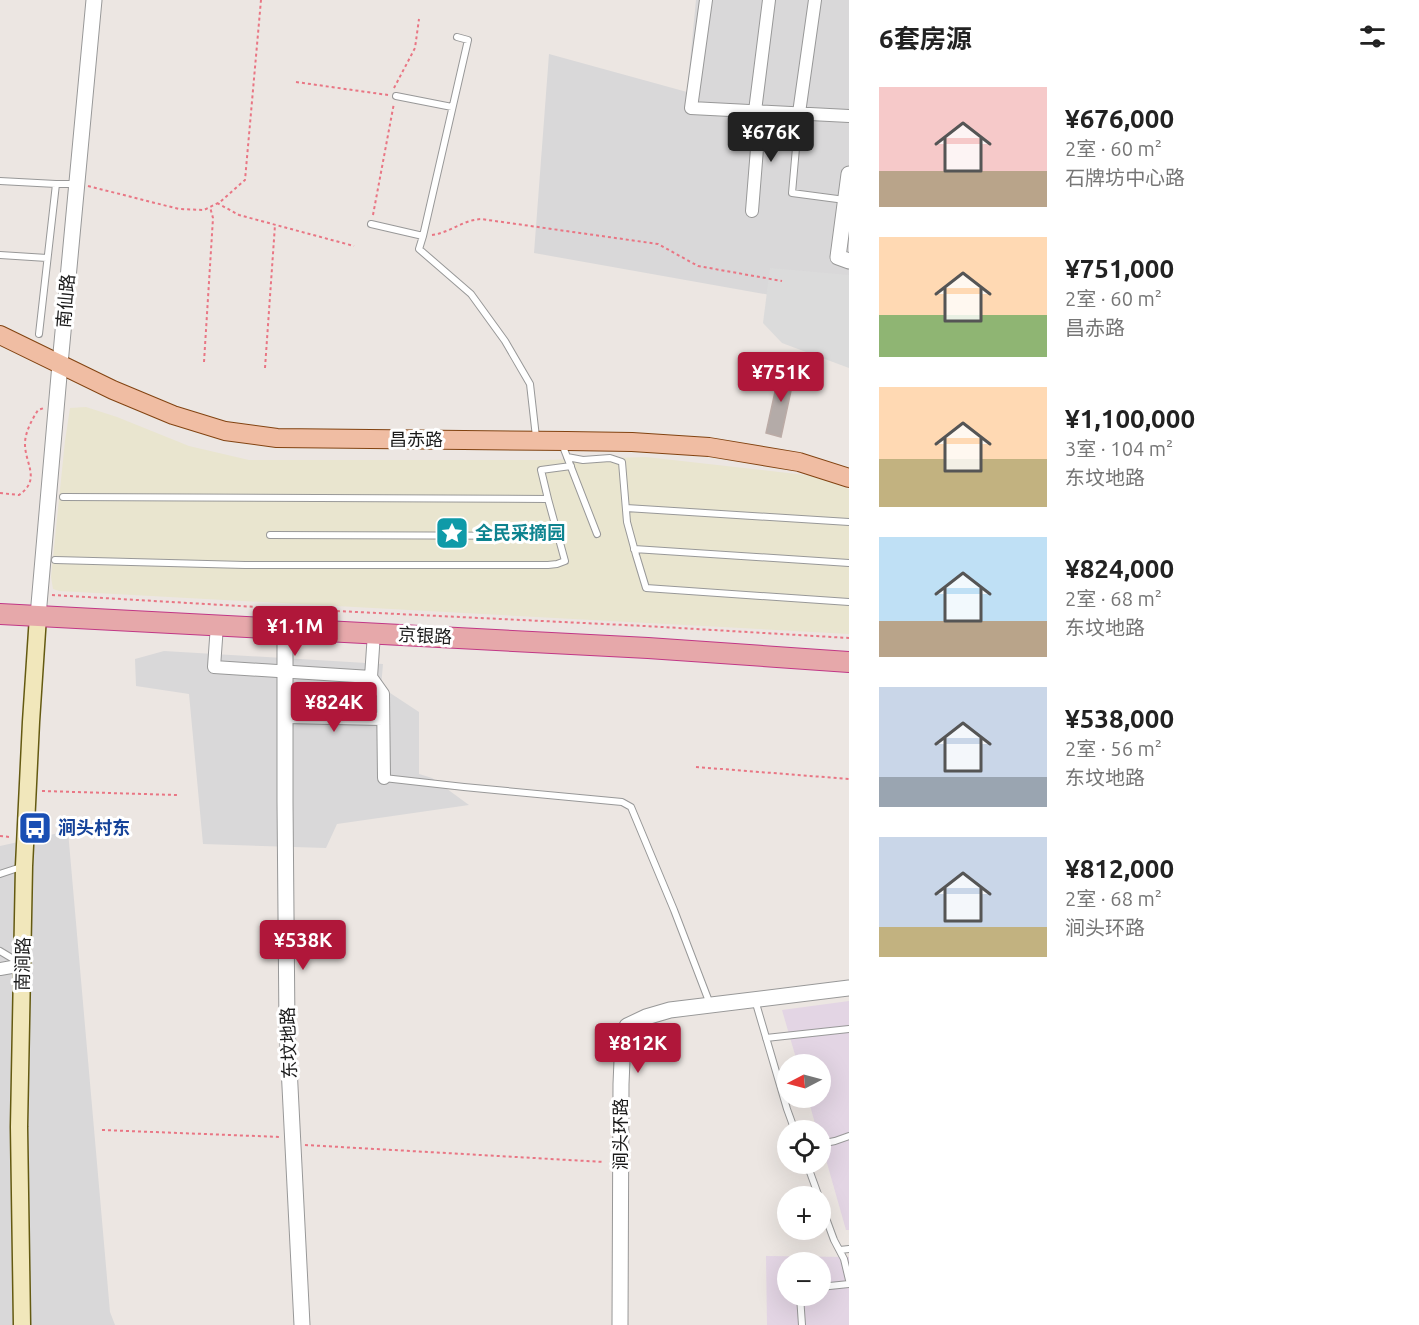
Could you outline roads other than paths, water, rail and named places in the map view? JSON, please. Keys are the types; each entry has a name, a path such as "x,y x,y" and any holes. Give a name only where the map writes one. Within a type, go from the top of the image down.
{"highway":[{"name":"京银路","path":"0,601 610,636"},
{"name":"京银路","path":"0,614 39,604 217,625 283,616 374,633 647,637 849,649"},
{"name":"京银路","path":"647,637 849,662"}],"main road":[{"name":"昌赤路","path":"0,335 113,390 173,415 225,431 277,438 536,440 564,449 632,442 709,447 799,462 849,478"},
{"name":"南涧路","path":"22,1325 19,1127 24,866 39,604"}],"street":[{"name":"南仙路","path":"39,604 94,0"},
{"path":"706,0 691,108 849,116"},
{"path":"752,212 757,111 769,0"},
{"path":"800,113 815,0"},
{"path":"849,174 838,257 849,261"},
{"name":"东坟地路","path":"283,616 287,1027 302,1325"},
{"path":"217,625 214,667 371,677"},
{"path":"374,633 371,677 383,694 384,778"},
{"path":"285,717 383,719"},
{"path":"0,969 22,965"},
{"name":"涧头环路","path":"620,1325 621,1084 623,1037 627,1026 646,1017 670,1010 849,988"}],"lane":[{"path":"457,36 468,40 419,249 471,294 505,341 530,384 536,440"},
{"path":"396,96 452,107"},
{"path":"800,113 792,193 845,200"},
{"path":"0,181 77,184"},
{"path":"39,334 56,184"},
{"path":"371,224 423,236"},
{"path":"0,255 48,258"},
{"path":"564,449 597,534"},
{"path":"564,449 584,460 610,458 622,462 626,508 634,549 646,588 849,602"},
{"path":"55,560 245,565 557,564 566,561 541,470 571,466"},
{"path":"63,497 548,499"},
{"path":"626,508 849,522"},
{"path":"270,535 545,536 557,531"},
{"path":"634,549 849,563"},
{"path":"384,778 622,801 631,807 710,1005"},
{"path":"0,874 24,866"},
{"path":"0,951 22,965"},
{"path":"755,1000 791,1120"},
{"path":"766,1038 849,1029"},
{"path":"831,1142 849,1136"},
{"path":"831,1232 844,1259 849,1282 831,1285"},
{"path":"840,1250 849,1250"},
{"path":"801,1306 802,1325"}],"place":[{"name":"全民采摘园","path":"452,533"},
{"name":"涧头村东","path":"35,828"}]}
